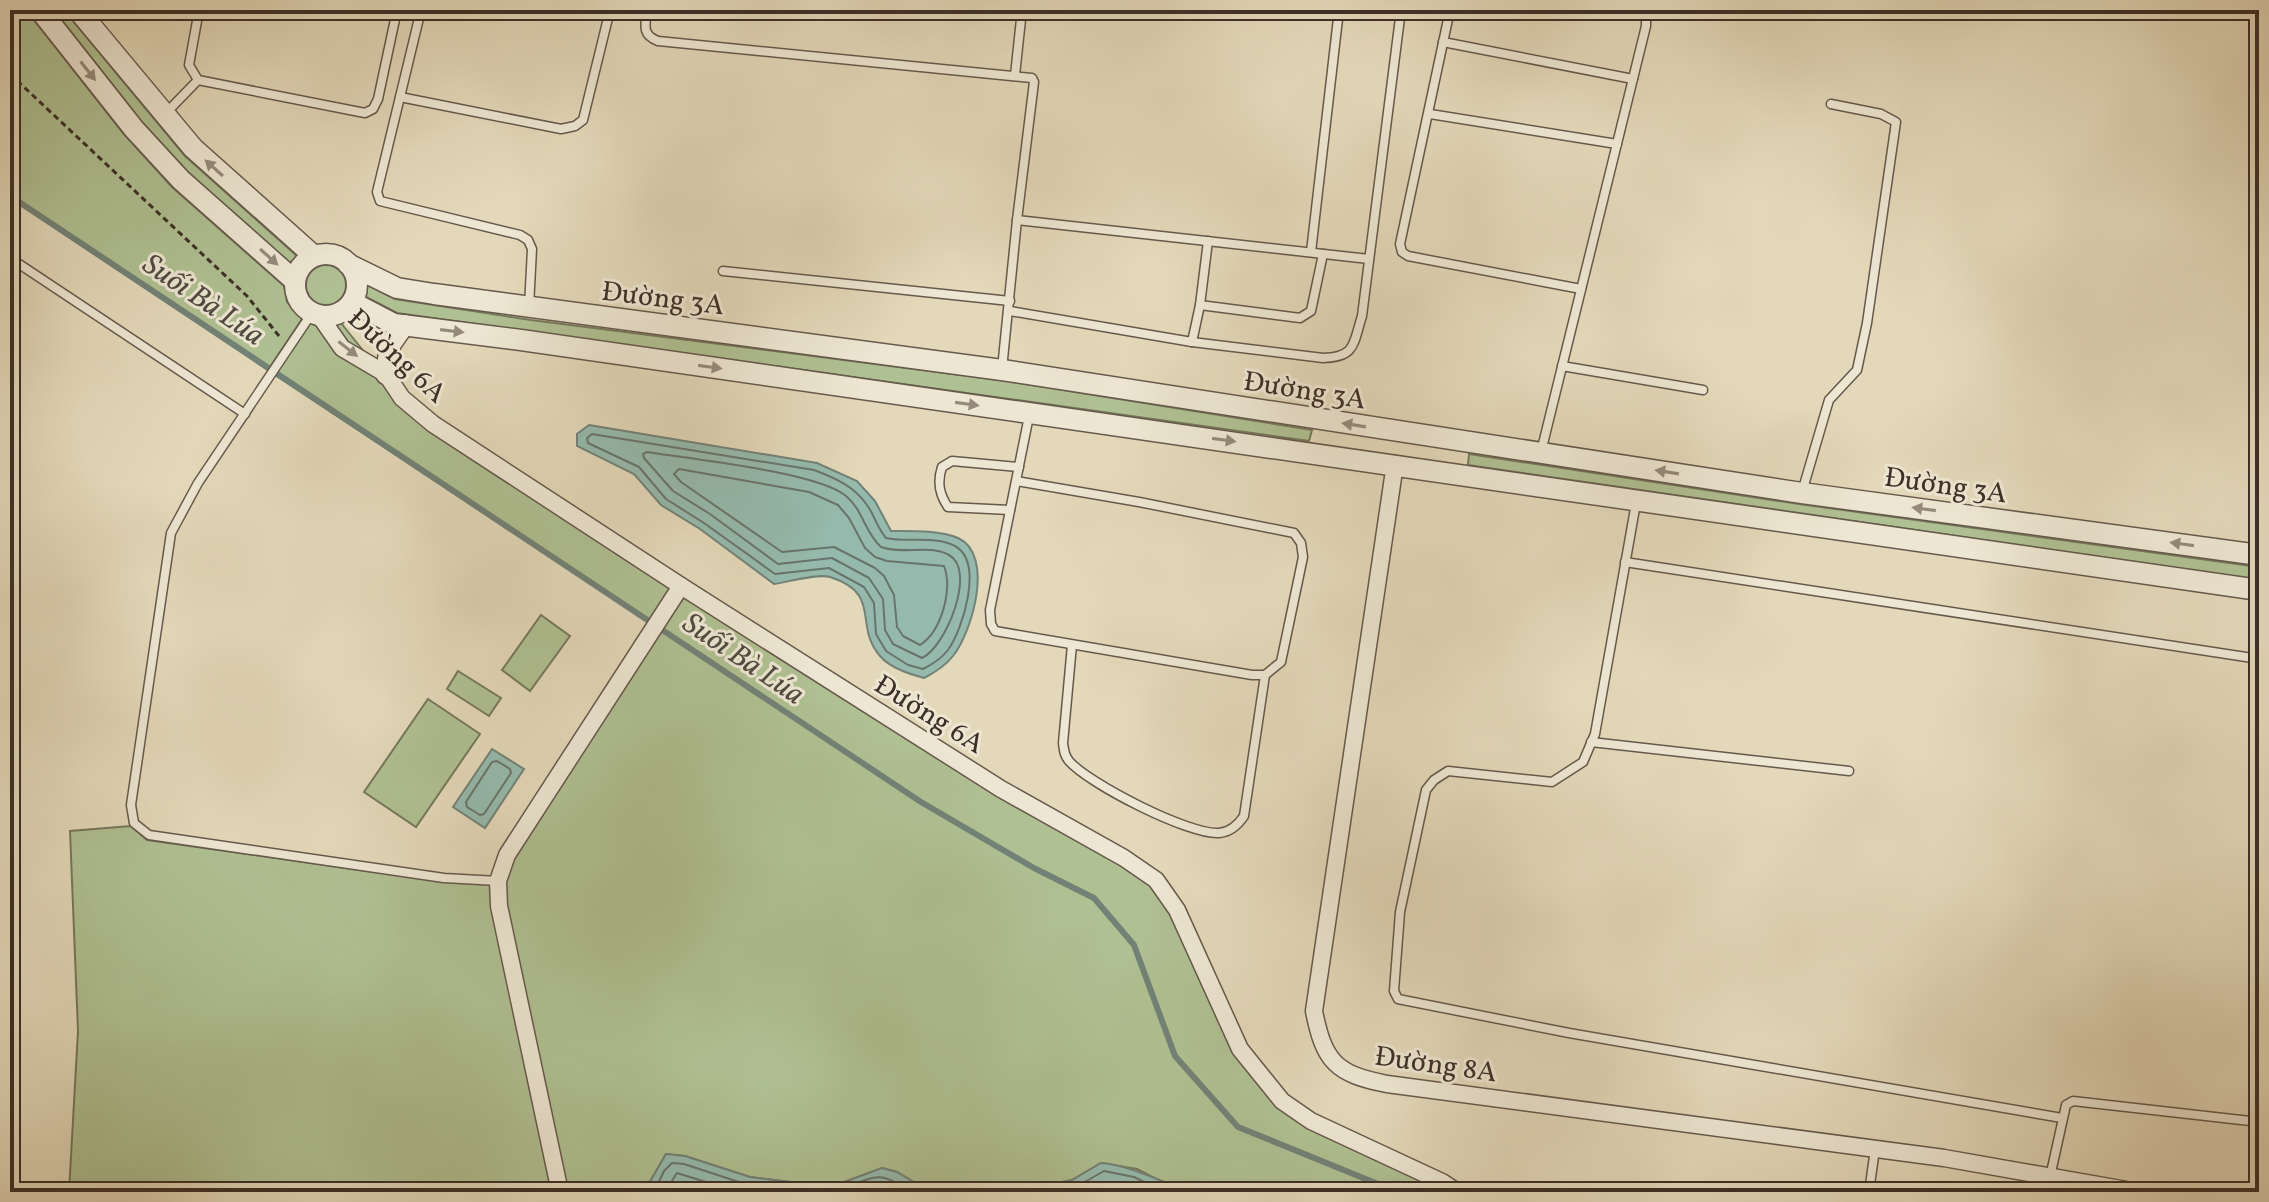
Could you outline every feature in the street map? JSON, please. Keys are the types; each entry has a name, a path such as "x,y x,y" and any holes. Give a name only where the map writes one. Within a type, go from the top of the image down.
{"street":[{"path":"40,10 134,129 181,180 295,281"},
{"path":"78,10 193,148 314,256"},
{"path":"332,255 348,264 356,282 352,302 334,315 315,314 298,300 295,281 301,266 314,256 332,255"},
{"name":"Đường 3A","path":"348,264 397,288 1002,370 1802,493 2259,555"},
{"path":"352,302 394,324 1395,464 2259,590"},
{"name":"Đường 6A","path":"315,314 342,348 386,374 417,413 681,586 1001,789 1124,858 1156,880 1177,910 1240,1049 1282,1101 1311,1121 1442,1182 1457,1192"},
{"path":"386,374 390,345 404,325"},
{"path":"1395,464 1400,433"},
{"name":"Đường 8A","path":"1395,464 1314,1011 1320,1040 1334,1063 1357,1078 1387,1084 1875,1149 2138,1192"},
{"path":"560,1192 499,906 498,881 507,855 681,586"}],"lane":[{"path":"199,10 189,65 198,80 365,113 373,109 378,99 397,10"},
{"path":"421,10 377,192 380,201 520,235 528,240 532,249 529,308"},
{"path":"400,97 561,129 580,124 610,10"},
{"path":"647,10 644,31 648,37 658,41 1027,76 1034,82 1002,370"},
{"path":"1015,75 1022,10"},
{"path":"1311,252 1339,10"},
{"path":"723,271 1010,306 1192,342 1323,358 1341,357 1352,350 1362,316 1401,10"},
{"path":"1450,10 1400,244 1402,252 1408,256 1581,289"},
{"path":"1541,453 1646,19 1642,14 1614,10"},
{"path":"1443,42 1633,79"},
{"path":"164,115 198,80"},
{"path":"1802,493 1829,400 1857,370 1867,323 1896,122 1881,114 1831,104"},
{"path":"1430,114 1617,144"},
{"path":"1017,220 1369,259"},
{"path":"1192,342 1208,241"},
{"path":"1200,305 1300,318 1307,316 1311,311 1323,254"},
{"path":"10,258 245,414"},
{"path":"315,314 286,349 190,497 171,533 131,805 134,823 149,835 444,878 498,881"},
{"path":"1562,366 1703,390"},
{"path":"1016,481 1294,533 1301,543 1303,557 1281,662 1265,675 1252,675 995,631 990,610 1029,413"},
{"path":"1010,510 948,507 942,498 938,478 942,467 952,461 1019,467"},
{"path":"1636,501 1595,734 1583,762 1552,782 1448,771 1426,790 1400,912 1394,991 1398,999 1569,1033 2062,1118"},
{"path":"1625,562 2259,659"},
{"path":"1072,645 1063,743 1065,756 1070,763 1091,778 1172,822 1218,833 1232,829 1244,816 1265,675"},
{"path":"1591,742 1849,771"},
{"path":"2050,1177 2062,1118 2066,1105 2073,1101 2183,1116 2259,1122"},
{"path":"1869,1192 1875,1149"}],"path":[{"path":"10,74 247,296 267,318 286,349"}],"green space":[{"path":"10,10 26,10 123,133 172,187 284,286 287,302 302,319 268,370 10,196"},
{"path":"54,10 64,10 185,156 297,256 290,263 188,172 142,122"},
{"path":"326,265 340,271 346,285 340,299 326,305 312,299 306,285 312,271"},
{"path":"367,285 395,299 531,320 1000,380 1312,430 1309,441 397,313 366,297"},
{"path":"309,323 321,327 341,323 369,358 398,403 428,429 1152,885 1172,915 1234,1052 1277,1105 1445,1192 1193,1192 1166,1184 1137,1169 1101,1163 1072,1180 1052,1184 1018,1183 960,1192 930,1192 897,1172 882,1168 831,1187 750,1177 685,1156 666,1154 644,1192 69,1192 78,1031 70,831 131,826 147,840 445,882 491,884 507,869 660,629 275,375"},
{"path":"1469,454 1799,504 2259,567 2259,580 1468,465"},
{"path":"541,615 570,636 530,691 502,670"},
{"path":"458,671 501,698 489,716 447,689"},
{"path":"428,699 480,734 416,827 364,792"}],"water":[{"path":"589,425 817,463 857,481 875,501 891,531 934,532 958,538 969,547 976,560 978,576 973,613 960,645 947,663 924,678 889,664 872,644 862,601 846,584 825,576 774,584 700,529 661,505 634,474 577,446 577,434"},
{"path":"492,749 524,769 485,828 453,807"},
{"path":"666,1154 685,1156 750,1177 831,1187 882,1168 897,1172 930,1192 644,1192"},
{"path":"1101,1163 1137,1171 1193,1192 960,1192 1018,1183 1052,1184 1072,1180"}],"waterway":[{"name":"Suối Bà Lúa","path":"10,196 921,802 1034,868 1094,898 1134,945 1175,1056 1238,1127 1392,1192"}]}
